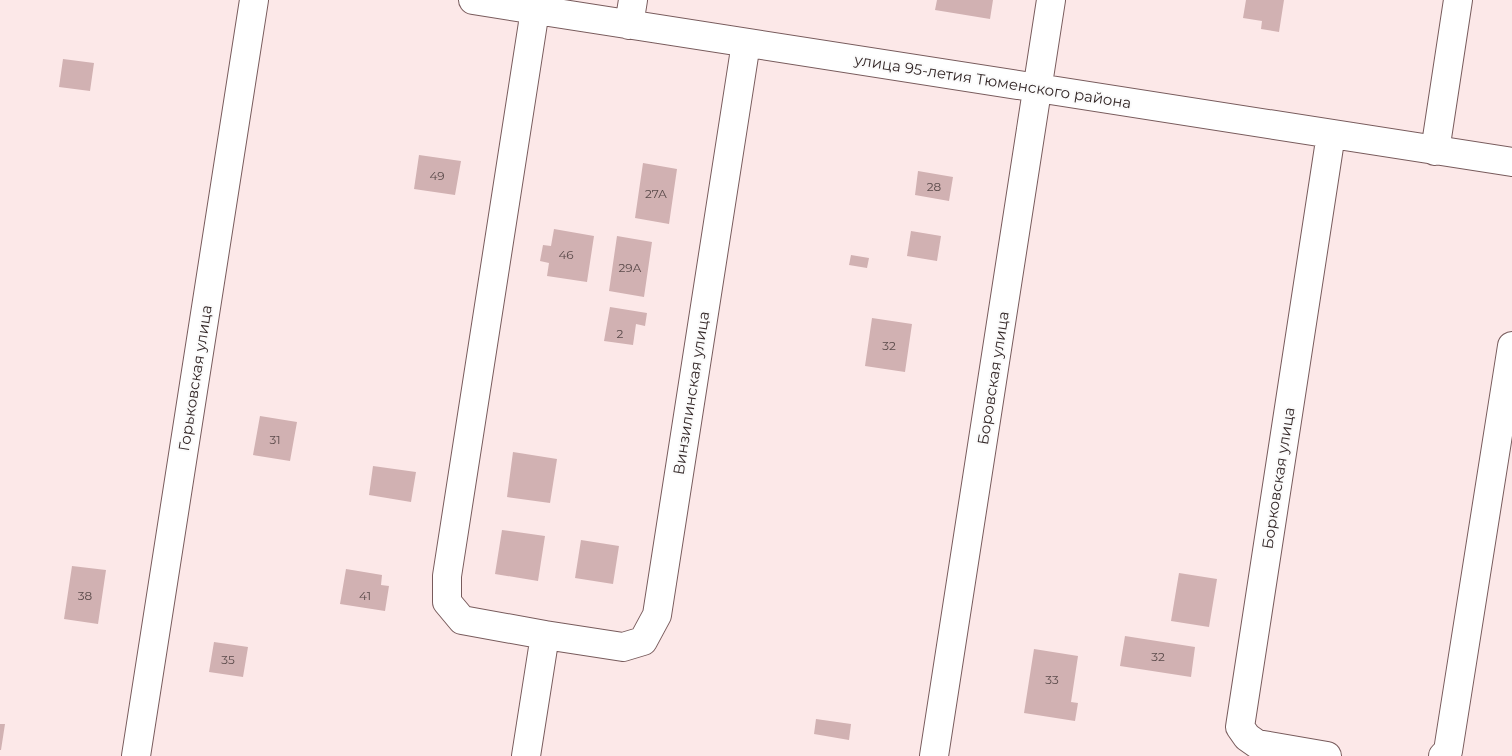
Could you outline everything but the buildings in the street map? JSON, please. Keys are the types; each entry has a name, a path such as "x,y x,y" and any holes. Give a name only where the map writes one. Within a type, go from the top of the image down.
{"street":[{"name":"Горьковская улица","path":"136,756 254,0"},
{"name":"улица 95-летия Тюменского района","path":"473,0 535,10 631,12 746,43 1512,162"},
{"name":"Боровская улица","path":"934,756 1052,0"},
{"path":"1435,151 1458,0"},
{"name":"Винзилинская улица","path":"535,10 447,576 447,602 462,620 545,635 623,647 643,641 657,615 746,43"},
{"name":"Борковская улица","path":"1327,756 1257,744 1247,737 1240,727 1331,134"},
{"path":"1443,756 1448,752 1512,346"},
{"path":"526,756 545,635"}]}
